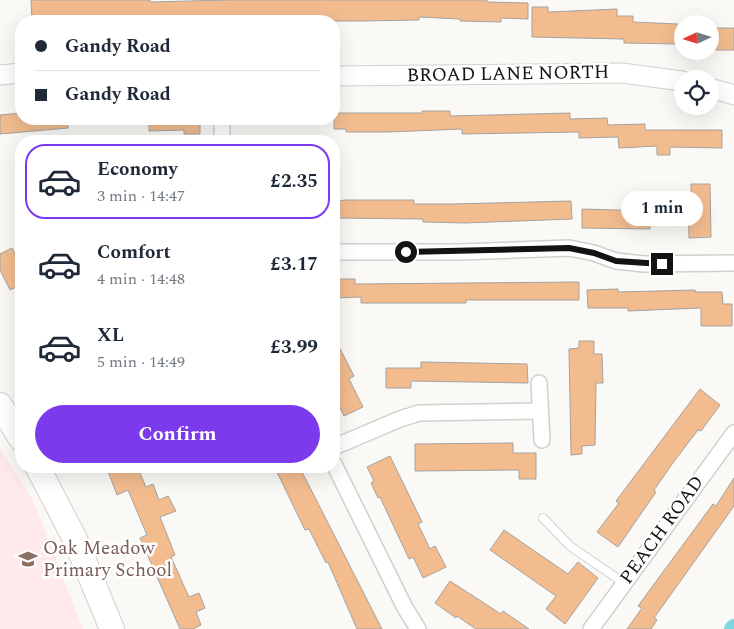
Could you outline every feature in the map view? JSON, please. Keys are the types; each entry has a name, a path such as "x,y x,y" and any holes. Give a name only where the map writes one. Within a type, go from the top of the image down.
{"main road":[{"path":"0,405 15,429"},
{"path":"41,473 75,538 112,629"}],"street":[{"name":"BROAD LANE NORTH","path":"340,76 622,73 674,80"},
{"path":"0,75 15,74"},
{"path":"719,91 734,95"},
{"path":"340,252 460,252 569,248 594,253 616,261 644,264 734,263"},
{"path":"539,383 542,440"},
{"path":"340,444 419,413 539,411"},
{"name":"PEACH ROAD","path":"591,629 734,432"},
{"path":"338,473 404,606 418,629"}],"lane":[{"path":"543,518 570,546 624,583"}],"shaded area":[{"name":"Oak Meadow Primary School","path":"0,448 34,502 83,629 0,629"}],"building":[{"path":"31,0 150,0 151,2 227,0 487,0 487,2 528,3 528,19 501,18 501,22 419,17 419,20 340,21 340,15 32,15"},
{"path":"532,7 548,7 548,12 617,9 617,16 633,16 633,22 674,24 674,44 624,43 624,39 532,37"},
{"path":"719,28 734,28 734,50 719,50"},
{"path":"422,111 450,111 450,116 570,113 570,119 607,118 608,125 645,124 645,130 722,130 722,148 670,147 670,155 657,155 657,146 619,148 618,137 579,138 579,132 462,134 462,129 346,132 346,129 334,129 334,125 340,125 340,113 422,113"},
{"path":"15,114 15,125 68,125 68,128 0,134 0,115"},
{"path":"149,125 200,125 200,134 184,134 184,130 149,131"},
{"path":"691,184 710,184 711,237 689,238 688,201 691,201"},
{"path":"414,200 414,204 571,201 572,219 465,223 423,222 423,219 340,218 340,201"},
{"path":"582,209 650,211 650,229 582,228"},
{"path":"12,248 15,254 15,288 10,290 0,270 0,254"},
{"path":"340,279 355,279 355,284 579,282 579,300 466,300 466,303 361,303 361,297 340,298"},
{"path":"618,289 618,292 695,290 695,292 722,292 723,304 732,304 732,326 701,326 701,308 628,311 628,308 588,308 587,290"},
{"path":"579,341 594,341 594,354 602,354 603,383 596,383 595,445 582,446 582,454 571,455 569,349 579,348"},
{"path":"340,349 354,376 349,379 363,407 344,416 340,408"},
{"path":"421,362 527,364 528,383 411,381 411,388 386,388 386,368 421,368"},
{"path":"700,389 720,405 701,431 698,430 675,460 654,490 656,492 618,547 597,532 619,503 616,501"},
{"path":"513,443 513,453 536,453 536,479 519,479 519,470 415,471 415,444"},
{"path":"390,456 422,522 418,524 430,549 435,546 446,567 423,578 413,557 409,559 380,497 378,498 371,483 374,481 367,467"},
{"path":"109,473 140,473 146,487 153,484 159,500 168,496 176,511 160,517 175,555 171,557 189,597 199,593 205,608 196,612 201,625 193,629 180,629 140,538 147,535 128,490 117,495"},
{"path":"277,473 303,473 382,629 357,629 328,562 326,563 309,529 305,530"},
{"path":"734,478 734,506 654,618 657,620 651,629 627,629 642,608 638,606 713,504 716,506"},
{"path":"504,530 568,574 578,562 598,578 565,624 546,609 556,596 490,550"},
{"path":"450,581 501,614 503,611 529,629 476,629 457,616 456,618 435,603"}],"place":[{"name":"Oak Meadow Primary School","path":"28,559"}],"route":[{"path":"406,252 569,248 594,253 616,261 662,264"}]}
